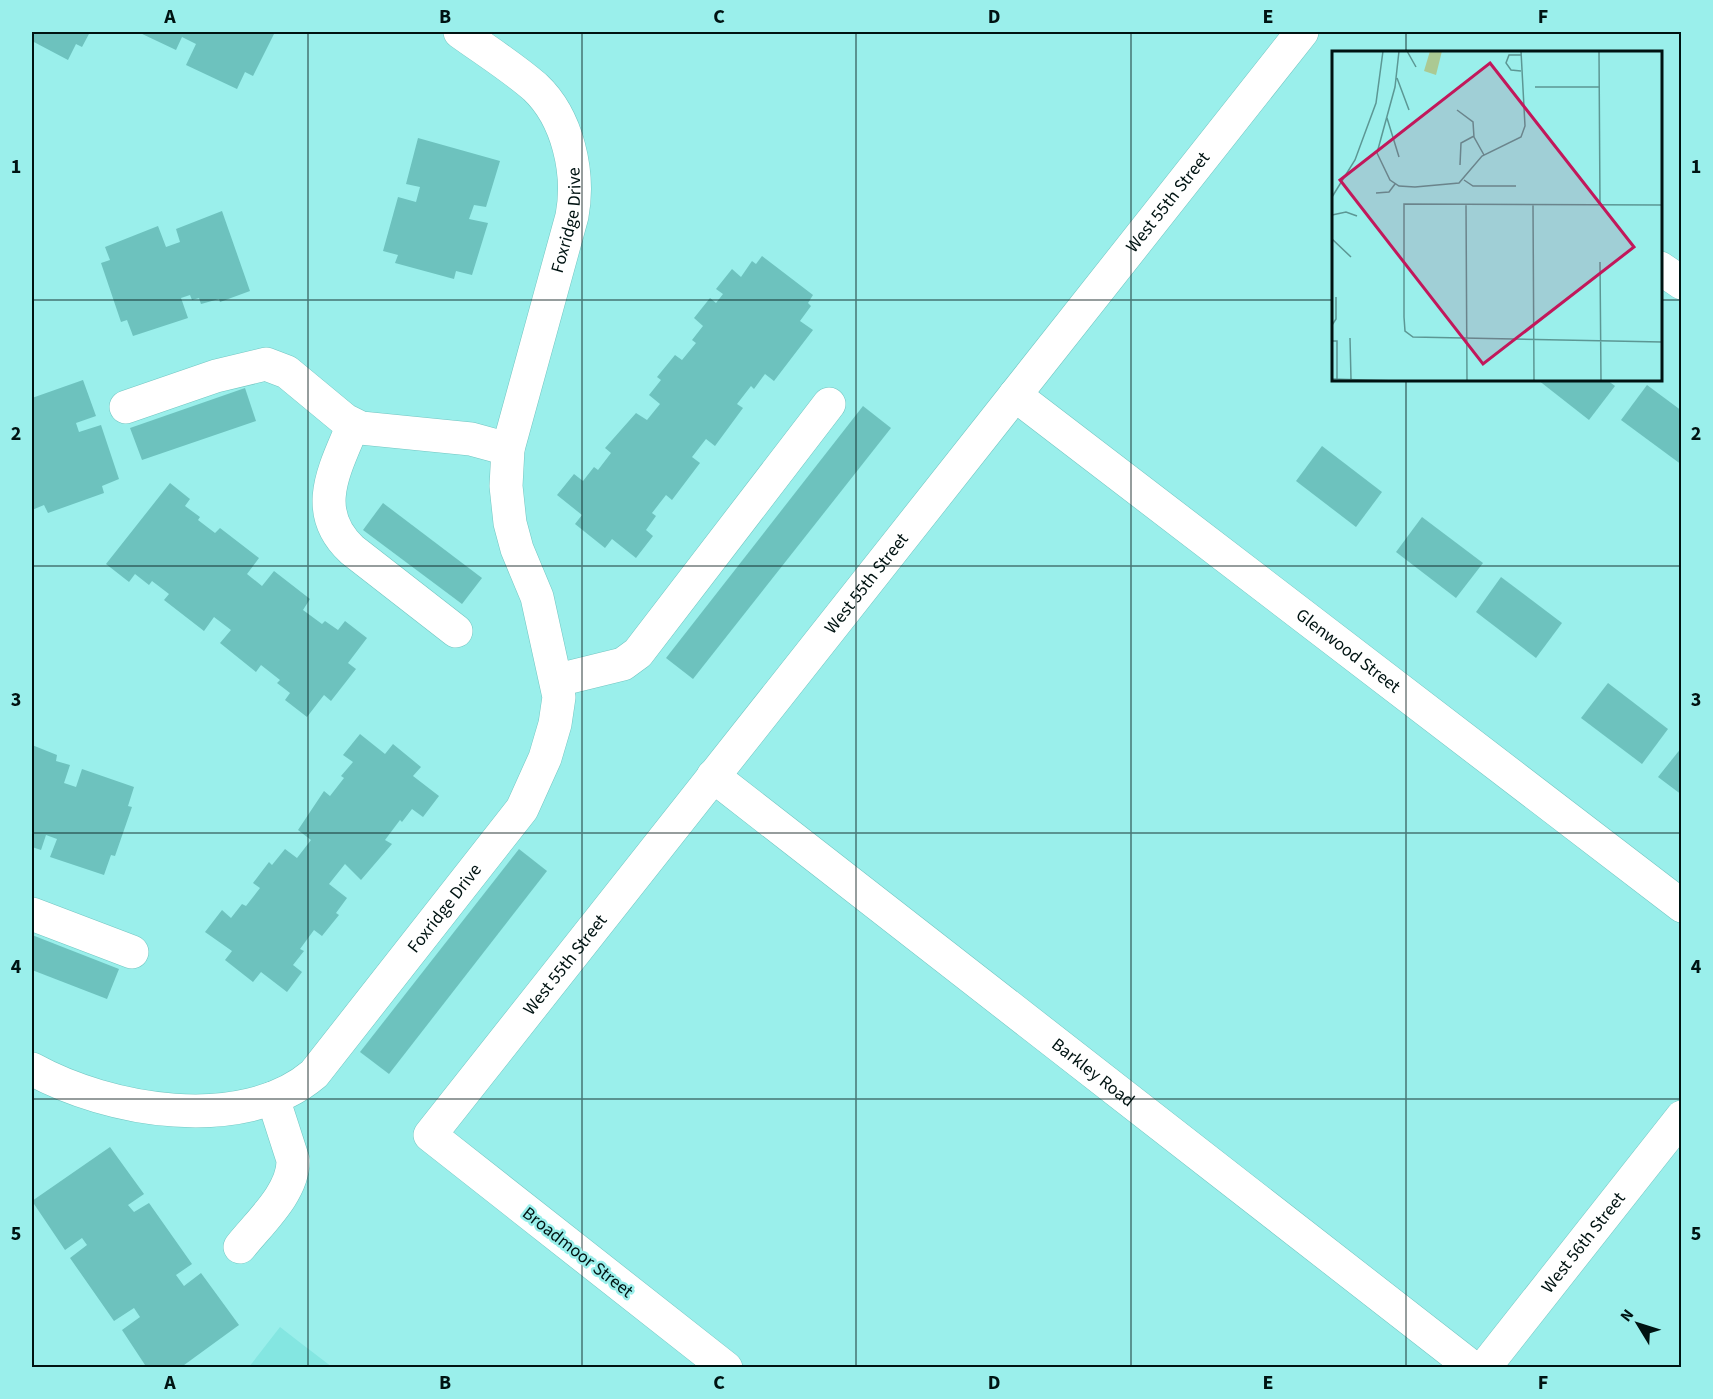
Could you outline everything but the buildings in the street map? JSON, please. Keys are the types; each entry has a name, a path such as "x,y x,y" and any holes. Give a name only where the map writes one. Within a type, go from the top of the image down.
{"street":[{"name":"Foxridge Drive","path":"32,1069 84,1091 166,1108 218,1112 273,1098 298,1087 314,1074 522,808 539,774 555,724 559,697 558,680 537,597 517,549 510,523 506,486 508,449 572,216 575,199 573,170 567,142 549,103 535,87 460,32"},
{"name":"West 55th Street","path":"430,1135 1302,32"},
{"path":"1662,269 1682,283"},
{"path":"126,406 216,376 266,364 287,372 353,425 471,440 508,449"},
{"name":"Glenwood Street","path":"1015,395 1682,906"},
{"path":"558,680 611,667 631,659 829,404"},
{"path":"353,425 331,479 329,512 334,528 341,540 352,550 456,631"},
{"name":"Barkley Road","path":"713,776 1473,1368"},
{"path":"32,914 132,952"},
{"path":"240,1247 287,1186 293,1170 293,1160 273,1098"},
{"name":"West 56th Street","path":"1484,1368 1682,1117"},
{"name":"Broadmoor Street","path":"430,1135 726,1368"}],"shaded area":[{"path":"280,1327 298,1341 332,1367 249,1367"}]}
